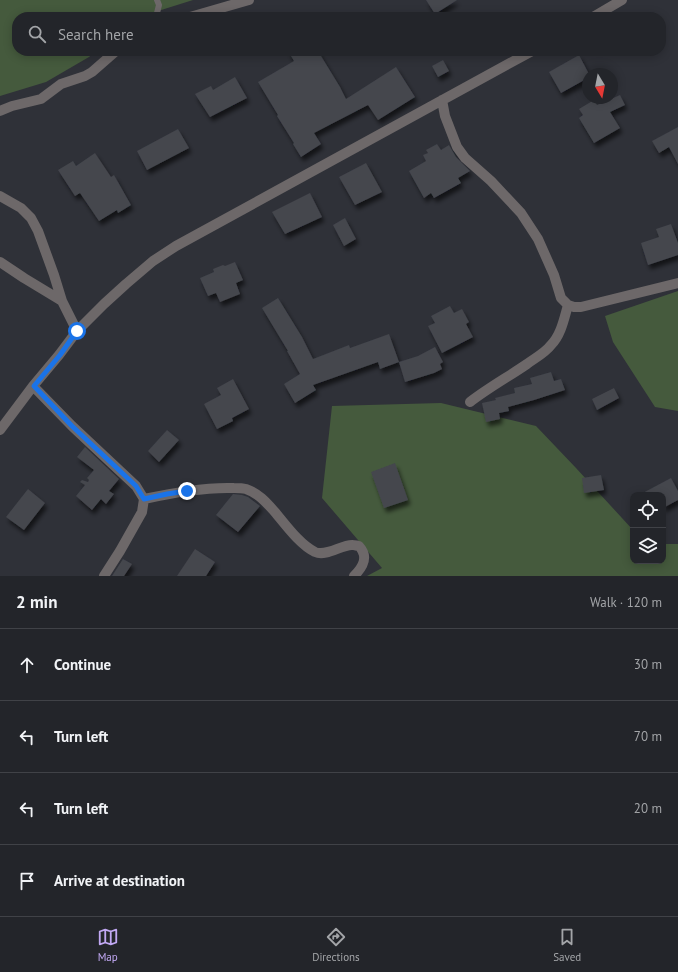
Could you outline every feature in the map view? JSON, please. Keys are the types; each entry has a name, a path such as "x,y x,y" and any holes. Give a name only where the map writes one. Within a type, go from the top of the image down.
{"street":[{"path":"208,12 250,0"},
{"path":"602,12 622,0"},
{"path":"0,111 12,106 41,99 61,84 86,76 111,56"},
{"path":"0,430 60,355 77,331 104,304 153,261 176,246 523,56"},
{"path":"442,100 445,116 456,147 465,158 491,181 521,213 538,239 554,275 562,298 568,305 574,308 581,307 678,283"},
{"path":"0,196 21,208 31,218 38,231 62,301 77,331"},
{"path":"0,262 62,301"},
{"path":"470,402 538,357 552,345 558,335 568,305"},
{"path":"34,386 72,426 136,486 144,499 142,512 104,576"},
{"path":"144,499 194,490 223,487 244,488 257,494 269,505 295,536 314,551 322,553 354,544 359,546 365,558 360,570 354,576"}],"lane":[{"path":"157,0 159,6 157,12"}],"green space":[{"path":"0,0 193,0 155,12 12,12 12,56 90,56 46,82 0,96"},
{"path":"678,291 678,411 655,407 613,342 605,316"},
{"path":"441,403 536,426 630,527 630,564 666,564 666,544 678,544 678,576 367,576 382,568 322,498 332,406"}],"building":[{"path":"426,0 457,0 438,12 434,12"},
{"path":"291,56 321,56 346,99 396,67 415,97 378,120 368,105 314,133 321,144 301,157 258,82 294,61"},
{"path":"580,56 586,68 582,68 582,81 561,93 549,72"},
{"path":"443,60 449,71 438,77 432,66"},
{"path":"235,77 247,98 210,117 195,94 211,86 213,90"},
{"path":"620,95 625,105 610,112 620,128 594,143 579,118 583,115 579,109 587,104 618,104 618,96"},
{"path":"678,127 678,164 669,147 659,153 652,141"},
{"path":"178,129 189,148 147,170 137,151"},
{"path":"437,144 441,150 449,145 456,157 470,171 458,178 461,183 434,198 431,193 424,198 409,171 426,161 423,155 428,153 426,150"},
{"path":"95,153 111,177 114,175 131,205 118,213 117,210 99,221 80,193 75,196 58,170 73,161 76,166"},
{"path":"366,163 382,192 355,205 339,177"},
{"path":"310,193 322,217 285,234 272,212"},
{"path":"345,218 356,239 344,246 333,225"},
{"path":"671,224 678,243 678,255 648,265 641,243 659,237 656,229"},
{"path":"235,262 243,280 236,283 240,294 220,302 216,293 208,296 200,278 214,272 213,269"},
{"path":"278,298 302,337 313,359 349,345 350,348 389,334 399,362 380,369 378,362 313,385 316,390 295,403 284,384 300,374 262,308"},
{"path":"450,306 454,313 462,309 469,322 466,324 473,337 442,353 428,326 435,323 431,316"},
{"path":"435,347 443,362 440,364 442,369 405,382 399,362 418,356"},
{"path":"551,372 554,381 561,379 565,390 508,407 509,411 499,413 500,419 486,422 482,403 515,393 514,388 532,384 530,378"},
{"path":"233,379 249,409 232,418 233,421 217,429 204,404 221,395 217,388"},
{"path":"614,388 619,398 597,410 592,399"},
{"path":"167,430 179,440 159,462 148,451"},
{"path":"85,447 119,479 109,491 114,494 106,504 101,499 92,510 76,496 85,485 80,482 82,480 88,482 89,480 87,478 94,470 77,457"},
{"path":"395,463 408,500 384,508 371,472"},
{"path":"601,475 604,490 584,493 582,478"},
{"path":"671,478 678,491 678,500 666,506 666,492 645,492"},
{"path":"28,489 45,503 24,530 6,517"},
{"path":"233,494 248,497 260,506 238,532 216,515"},
{"path":"195,549 215,562 206,576 177,576"},
{"path":"123,559 132,564 124,576 112,576"}],"route":[{"path":"77,331 60,355 34,386 72,426 136,486 144,499 187,491"}]}
